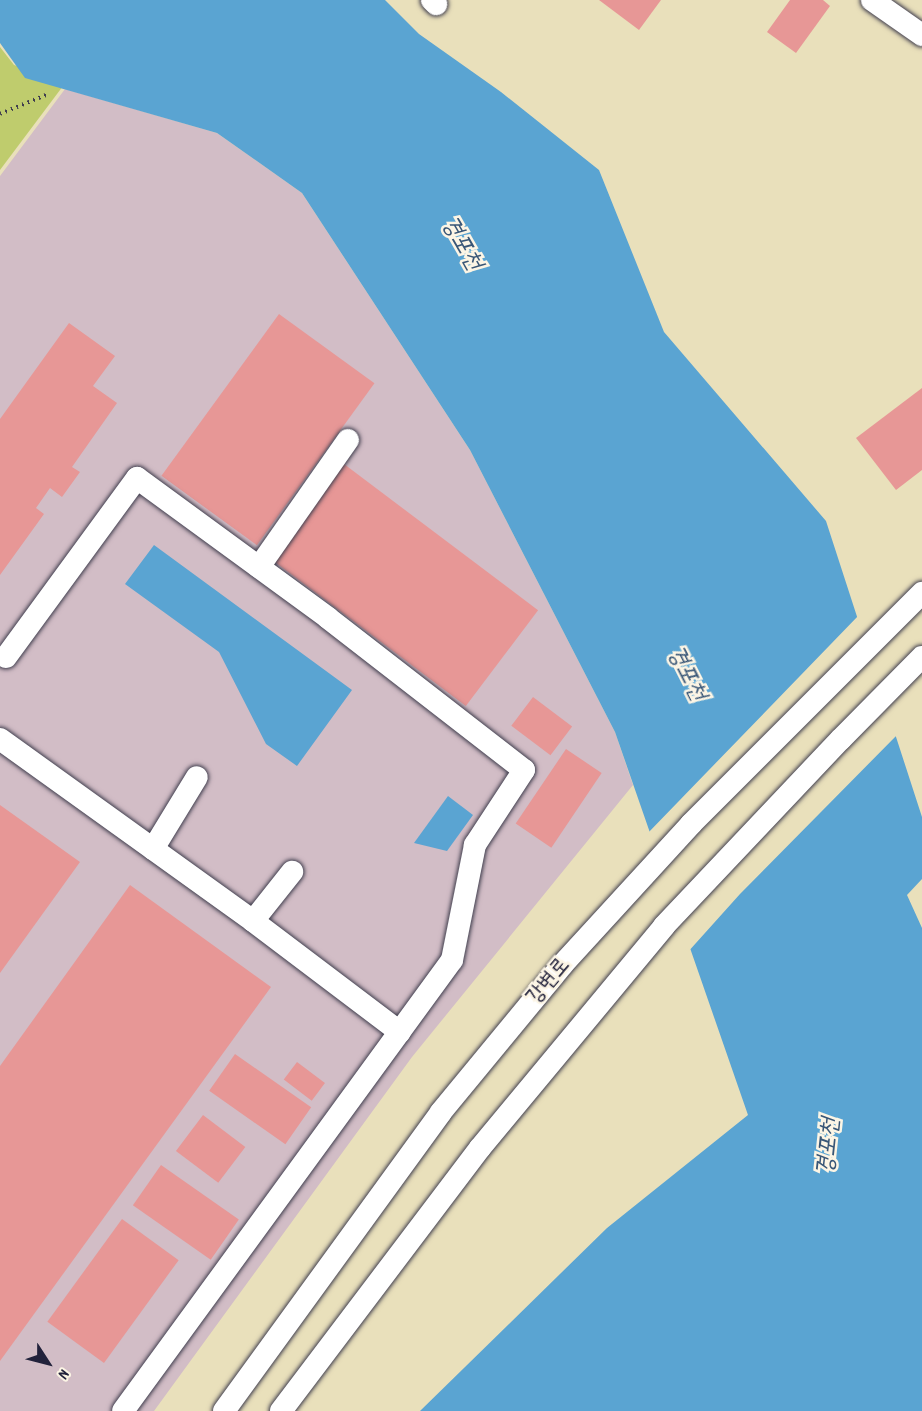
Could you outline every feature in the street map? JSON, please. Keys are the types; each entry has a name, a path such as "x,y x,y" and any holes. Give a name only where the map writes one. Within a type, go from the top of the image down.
{"street":[{"path":"872,0 922,35"},
{"path":"259,567 348,440"},
{"path":"2,661 137,478 259,567 524,770 475,845 452,960 123,1411"},
{"name":"강변로","path":"224,1411 441,1112 562,965 691,824 922,593"},
{"path":"281,1411 480,1148 664,926 922,657"},
{"path":"0,739 253,921 400,1032"},
{"path":"153,849 197,777"},
{"path":"253,921 292,872"}],"path":[{"path":"0,114 46,96"}],"shaded area":[{"path":"65,89 217,133 302,193 470,450 615,732 633,785 412,1057 154,1411 0,1411 0,176"}],"green space":[{"path":"0,47 14,65 66,82 0,170"}],"water":[{"name":"경포천","path":"0,0 385,0 419,34 501,92 599,170 664,332 826,521 922,817 922,879 907,895 922,928 922,1411 420,1411 607,1228 748,1115 615,732 470,450 302,193 217,133 25,78 0,43"},
{"path":"154,545 352,690 297,766 266,744 219,652 125,584"},
{"path":"448,796 473,815 447,851 414,843"}],"pier":[{"path":"859,615 898,734 740,894 687,953 647,834"}],"building":[{"path":"599,0 661,0 639,30"},
{"path":"790,0 823,0 830,6 796,53 767,32"},
{"path":"279,314 374,383 257,545 161,476"},
{"path":"69,323 115,356 93,386 117,403 72,467 80,472 62,497 50,488 36,508 44,514 0,575 0,419"},
{"path":"922,388 922,470 896,490 856,438"},
{"path":"344,464 538,610 466,706 272,560"},
{"path":"533,697 572,726 550,755 511,726"},
{"path":"566,749 602,773 551,848 516,824"},
{"path":"0,805 80,862 0,973"},
{"path":"130,885 271,987 0,1361 0,1066"},
{"path":"235,1054 311,1107 285,1144 209,1091"},
{"path":"297,1062 325,1083 312,1101 284,1080"},
{"path":"203,1115 245,1147 218,1183 176,1151"},
{"path":"161,1165 239,1219 211,1260 133,1205"},
{"path":"122,1219 179,1260 104,1363 47,1322"}]}
